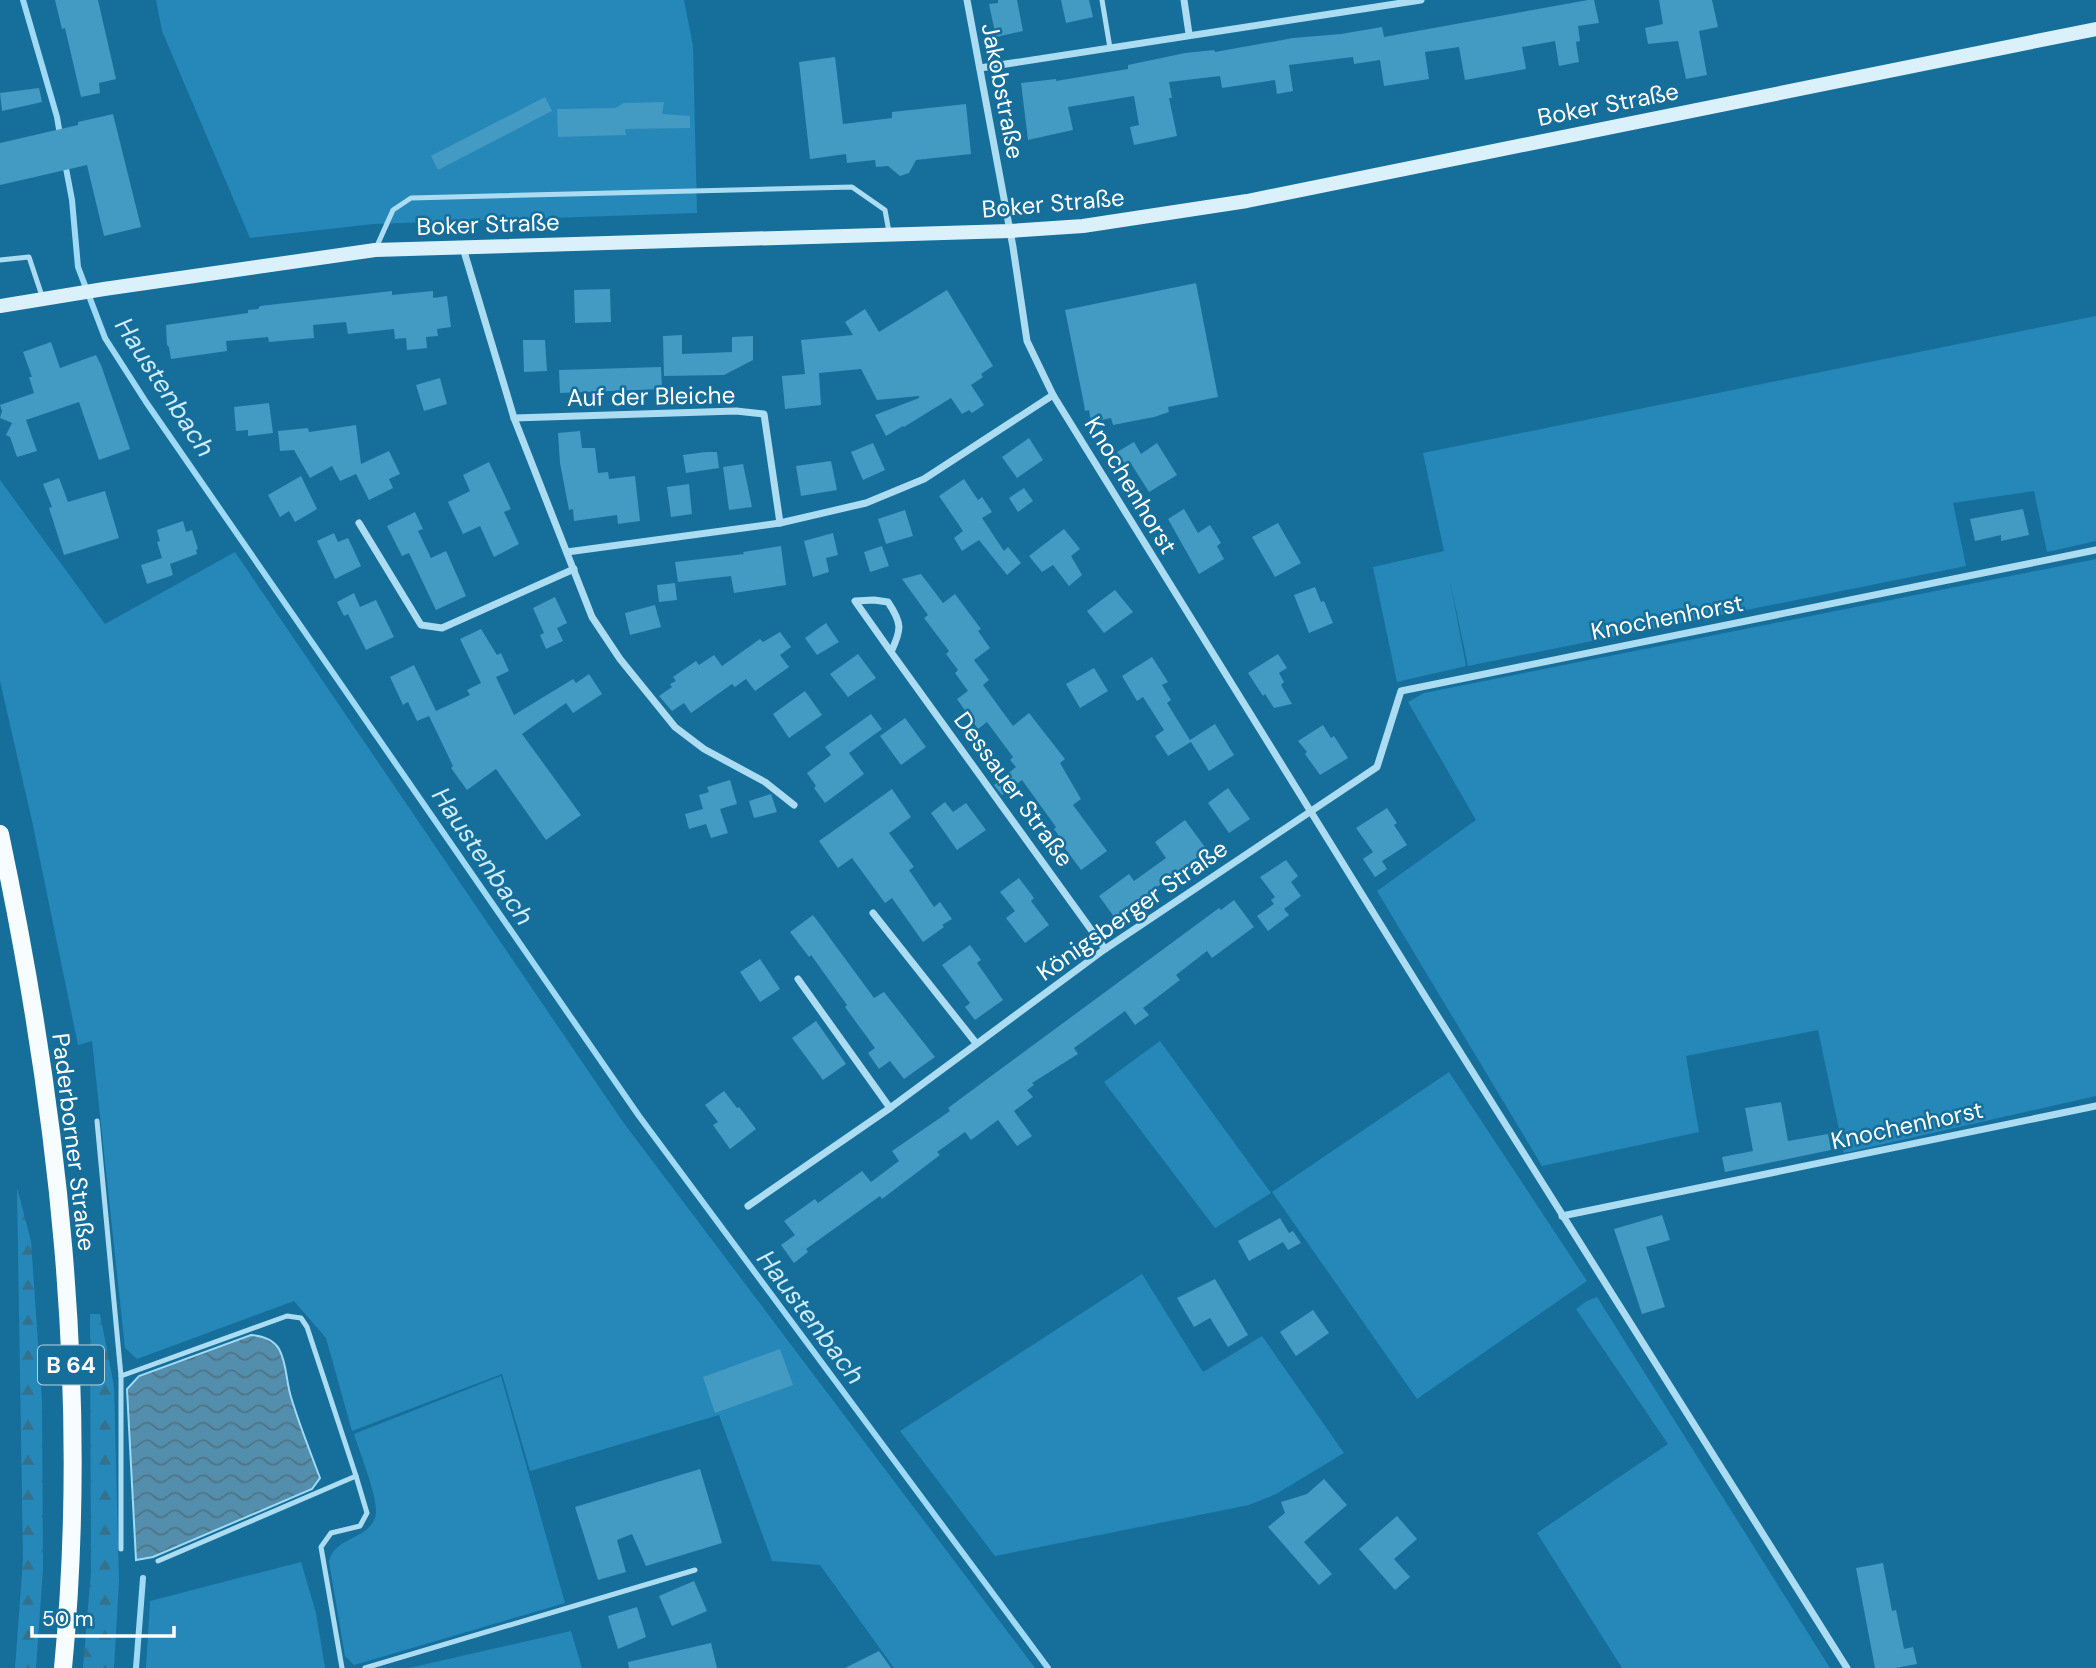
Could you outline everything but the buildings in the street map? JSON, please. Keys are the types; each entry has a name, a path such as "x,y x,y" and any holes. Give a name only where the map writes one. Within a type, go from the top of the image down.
{"main road":[{"name":"Boker Straße","path":"0,306 375,250 1010,231 1083,226 1247,201 2096,29"},
{"name":"Paderborner Straße","path":"0,834 24,957 38,1048 68,1298 72,1500 62,1668"}],"street":[{"name":"Jakobstraße","path":"967,0 1010,231"},
{"path":"1184,0 1189,34"},
{"path":"980,68 1421,0"},
{"name":"Knochenhorst","path":"1010,231 1027,341 1053,395 1846,1668"},
{"path":"463,248 514,418 592,617 620,659 675,727 704,749 765,782 794,805"},
{"path":"567,552 780,523 866,503 924,480 1053,395"},
{"name":"Auf der Bleiche","path":"514,418 736,411 764,414 780,523"},
{"path":"359,523 421,625 442,628 574,569"},
{"name":"Knochenhorst","path":"1311,810 1377,767 1401,691 2096,550"},
{"name":"Dessauer Straße","path":"891,652 898,637 898,618 888,602 855,601 876,632 1105,949"},
{"name":"Königsberger Straße","path":"748,1206 890,1108 1105,949 1311,810"},
{"path":"873,913 976,1043"},
{"path":"798,979 890,1108"},
{"name":"Knochenhorst","path":"1562,1216 2096,1106"}],"lane":[{"path":"1102,0 1110,48"},
{"path":"375,250 393,210 411,198 852,187 886,210 889,235"},
{"path":"0,260 29,257 43,299"},
{"path":"97,1121 121,1376 121,1549"},
{"path":"121,1376 287,1316 301,1318 307,1327 366,1513 360,1526 331,1533 321,1546 342,1668"},
{"path":"158,1561 356,1475"},
{"path":"365,1668 695,1570"}],"green space":[{"path":"156,0 684,0 693,46 697,213 373,224 250,238 162,31"},
{"path":"2096,316 2096,541 2047,552 2034,491 1953,503 1966,566 1468,666 1450,581 1466,666 1397,682 1373,567 1444,551 1423,453"},
{"path":"0,480 105,624 235,552 623,1122 1035,1668 894,1668 820,1565 772,1561 719,1415 530,1471 502,1374 352,1431 326,1338 294,1301 137,1359 125,1348 92,1041 78,1045 0,681"},
{"path":"2096,559 2096,1096 1844,1153 1818,1030 1686,1056 1699,1132 1542,1166 1377,891 1476,820 1408,702 1424,693"},
{"path":"1160,1041 1271,1193 1215,1228 1104,1082"},
{"path":"1449,1072 1587,1281 1417,1399 1272,1192"},
{"path":"17,1188 31,1241 42,1401 43,1569 36,1668 15,1668 23,1560"},
{"path":"1142,1274 1203,1372 1262,1336 1344,1453 1276,1494 1249,1505 995,1556 900,1431"},
{"path":"1597,1297 1830,1668 1622,1668 1537,1533 1668,1444 1576,1309"},
{"path":"90,1314 100,1314 114,1386 119,1581 114,1668 83,1668 91,1571"},
{"path":"501,1376 565,1603 354,1665 345,1656 329,1562 338,1547 368,1528 376,1513 371,1485 354,1434"},
{"path":"301,1562 316,1613 325,1668 146,1668 150,1601"},
{"path":"571,1631 582,1668 409,1668"}],"water":[{"path":"251,1335 267,1339 279,1349 294,1407 320,1478 312,1489 153,1557 136,1560 127,1389 139,1376"}],"waterway":[{"name":"Haustenbach","path":"23,0 60,135"},
{"name":"Haustenbach","path":"65,163 72,200 78,267 105,338 146,402 639,1116 1048,1668"},
{"path":"136,1668 143,1578"}]}
